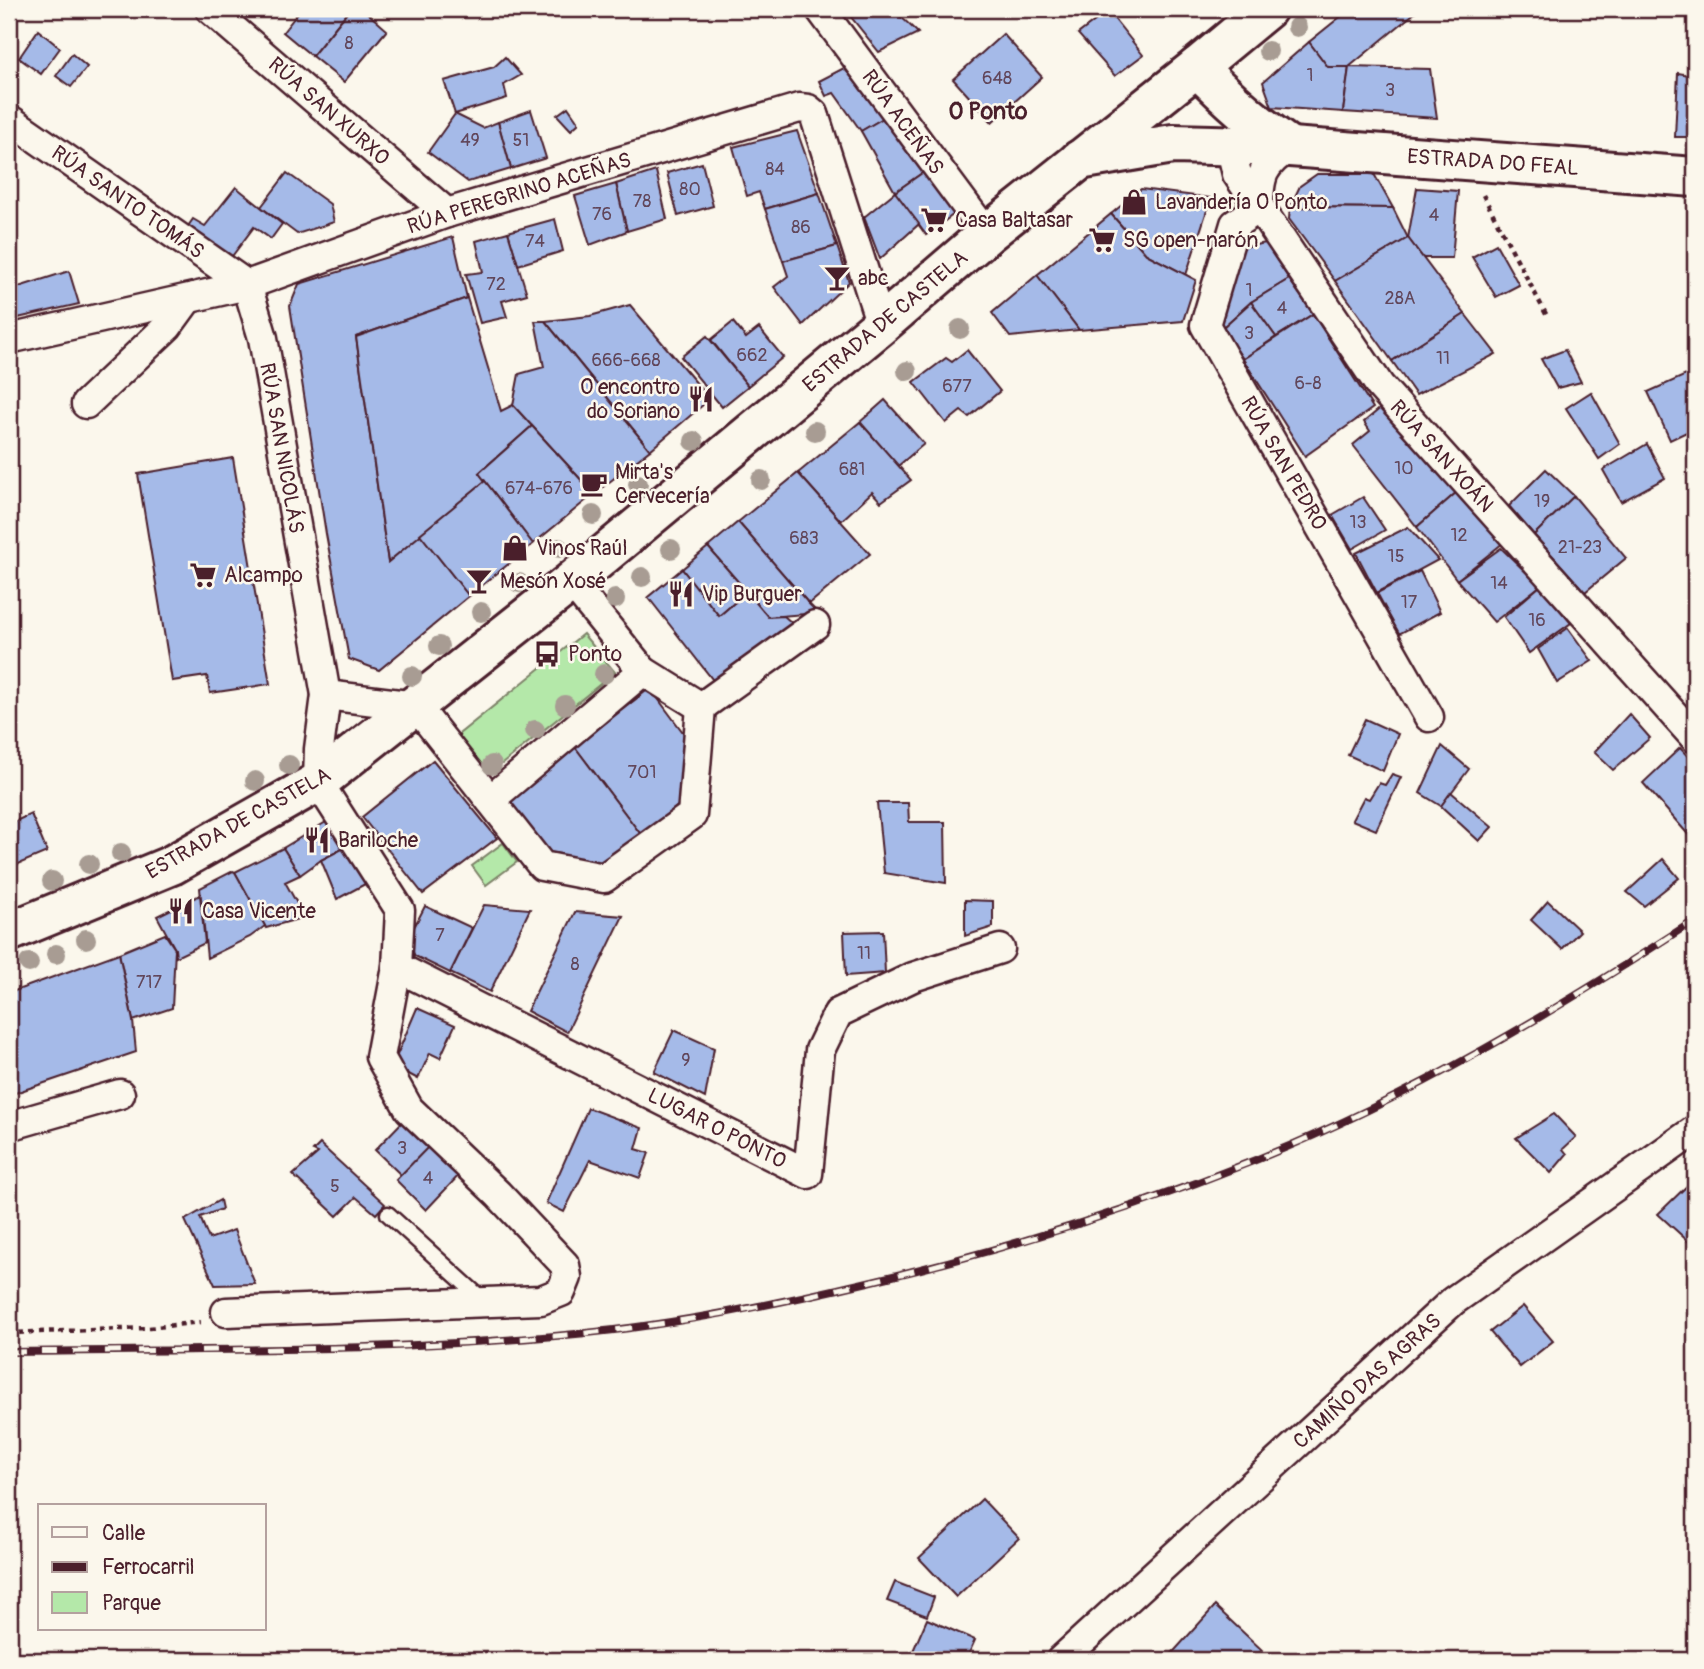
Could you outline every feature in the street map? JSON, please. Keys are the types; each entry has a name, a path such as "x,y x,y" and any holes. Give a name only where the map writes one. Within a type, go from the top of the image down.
{"main road":[{"name":"ESTRADA DE CASTELA","path":"9,932 172,865 318,782 571,582 987,234 1197,68 1267,9"},
{"path":"1197,68 1236,128"},
{"name":"ESTRADA DO FEAL","path":"1079,160 1173,144 1236,128 1290,147 1695,177"}],"street":[{"name":"RÚA SAN XURXO","path":"210,9 447,213"},
{"name":"RÚA ACEÑAS","path":"820,9 987,234"},
{"name":"RÚA PEREGRINO ACEÑAS","path":"9,339 247,285 447,213 799,108 808,109 814,114 881,325"},
{"name":"RÚA SANTO TOMÁS","path":"9,119 247,285"},
{"name":"RÚA SAN XOÁN","path":"1236,128 1237,174 1380,386 1695,738"},
{"path":"1259,208 1259,187 1264,170 1273,158 1290,147"},
{"name":"RÚA SAN PEDRO","path":"1259,208 1236,224 1205,325 1429,718"},
{"name":"RÚA SAN NICOLÁS","path":"247,285 263,338 326,695 318,749 318,782"},
{"path":"86,404 168,326 187,300"},
{"path":"571,582 643,671 701,707"},
{"path":"326,695 416,706 542,866 604,878 692,815 701,707 815,625"},
{"path":"490,800 643,671"},
{"path":"226,1312 541,1300 561,1292 566,1277 565,1265 498,1194 409,1109 380,1056 397,967 400,910 318,782"},
{"name":"LUGAR O PONTO","path":"397,967 808,1174 820,1050 838,1013 913,977 1000,949"},
{"path":"9,1126 120,1094"},
{"name":"CAMIÑO DAS AGRAS","path":"1061,1660 1454,1301 1695,1130"}],"lane":[{"path":"387,1214 485,1302"}],"path":[{"path":"1465,160 1548,316"},
{"path":"9,1333 149,1328 213,1321 226,1312"}],"green space":[{"path":"583,634 615,672 486,777 454,738"},
{"path":"503,843 517,862 486,885 472,866"}],"building":[{"path":"301,9 350,9 312,56 283,32"},
{"path":"350,9 363,9 387,30 344,82 312,56"},
{"path":"865,9 893,9 918,33 879,52 851,17"},
{"path":"1350,9 1417,11 1349,67 1328,67 1309,42"},
{"path":"1108,11 1143,55 1115,76 1078,34"},
{"path":"38,30 60,48 41,74 19,58"},
{"path":"1003,34 1042,77 992,122 953,79"},
{"path":"1309,42 1328,67 1349,67 1343,112 1272,107 1263,82"},
{"path":"72,54 87,67 71,87 56,76"},
{"path":"505,57 521,75 504,85 507,98 455,114 444,81 494,67"},
{"path":"1349,67 1430,69 1437,118 1343,112"},
{"path":"844,68 885,117 861,131 834,93 826,96 819,81"},
{"path":"1678,73 1695,76 1695,137 1675,137"},
{"path":"568,107 579,123 571,130 557,115"},
{"path":"531,110 546,158 511,169 498,122"},
{"path":"455,114 483,128 498,122 511,169 468,182 428,152"},
{"path":"885,117 925,171 895,192 861,131"},
{"path":"797,131 819,193 765,209 759,192 747,196 733,147"},
{"path":"702,163 713,206 678,216 667,173"},
{"path":"656,171 667,219 627,231 616,184"},
{"path":"925,171 954,214 926,235 895,192"},
{"path":"287,173 330,204 334,222 297,234 261,207"},
{"path":"1317,174 1374,174 1393,208 1290,207 1300,186"},
{"path":"616,184 627,231 590,245 575,196"},
{"path":"236,187 282,224 271,239 254,227 230,259 186,229 193,219 205,226"},
{"path":"1417,188 1458,191 1452,258 1423,258 1408,238"},
{"path":"1141,189 1211,198 1186,275 1146,254 1111,214"},
{"path":"895,192 919,224 880,259 864,217"},
{"path":"819,193 837,246 783,261 765,209"},
{"path":"1290,207 1393,208 1408,238 1335,281 1289,219"},
{"path":"1111,214 1146,254 1196,280 1183,321 1079,330 1037,275"},
{"path":"555,219 563,251 518,265 508,232"},
{"path":"508,232 527,294 502,301 507,317 480,323 466,274 483,272 476,241"},
{"path":"453,237 467,298 356,337 388,562 420,534 469,596 379,670 349,659 290,306 299,284"},
{"path":"1408,238 1465,314 1392,361 1335,281"},
{"path":"1266,243 1289,279 1251,302 1222,328 1220,315 1244,247"},
{"path":"1496,244 1519,285 1496,297 1472,257"},
{"path":"837,246 849,282 803,325 774,287 788,276 783,261"},
{"path":"69,271 79,304 9,320 9,290"},
{"path":"1037,275 1079,330 1010,337 992,313"},
{"path":"1289,279 1313,314 1276,337 1251,302"},
{"path":"467,298 501,411 513,405 532,426 479,473 485,481 388,562 356,337"},
{"path":"1251,302 1276,337 1243,359 1222,328"},
{"path":"630,305 710,399 650,450 545,321 590,316"},
{"path":"1313,314 1373,408 1305,456 1243,359"},
{"path":"1465,314 1496,354 1416,395 1392,361"},
{"path":"535,321 545,321 650,450 594,494 513,405 519,374 544,367"},
{"path":"733,322 746,338 759,328 783,357 748,386 711,340"},
{"path":"707,336 748,386 722,407 681,357"},
{"path":"967,350 1000,391 969,417 961,411 946,423 914,382 946,358 952,362"},
{"path":"1565,350 1581,382 1557,388 1541,359"},
{"path":"1695,371 1695,428 1670,440 1648,392"},
{"path":"1591,392 1620,444 1599,459 1566,408"},
{"path":"885,400 924,444 898,466 860,422"},
{"path":"1383,406 1457,492 1417,527 1353,445 1370,431 1364,422"},
{"path":"860,422 911,480 881,502 872,492 841,521 798,473"},
{"path":"532,426 594,494 533,544 479,473"},
{"path":"1647,444 1665,478 1621,502 1603,470"},
{"name":"Alcampo","path":"233,458 270,684 210,693 207,676 172,681 138,474"},
{"path":"1546,469 1574,496 1534,535 1509,506"},
{"path":"798,473 870,554 809,604 738,522"},
{"path":"485,481 533,544 469,596 420,534"},
{"path":"1457,492 1503,543 1457,580 1417,527"},
{"path":"1574,496 1626,558 1585,592 1534,535"},
{"path":"1363,497 1385,530 1352,549 1332,515"},
{"path":"738,522 818,613 768,617 708,547"},
{"path":"1408,527 1438,560 1377,593 1356,553"},
{"path":"708,547 747,592 719,616 682,569"},
{"path":"1501,548 1540,586 1494,622 1457,580"},
{"path":"682,569 719,616 747,592 768,617 784,616 792,623 716,684 648,597"},
{"path":"1420,571 1440,612 1399,634 1377,593"},
{"path":"1540,586 1571,623 1529,653 1504,617"},
{"path":"1568,628 1592,661 1557,683 1538,649"},
{"path":"650,688 691,743 688,797 642,836 575,747"},
{"path":"1629,714 1650,738 1613,770 1594,752"},
{"path":"1365,719 1398,734 1383,771 1348,755"},
{"path":"1442,746 1469,769 1441,806 1420,793"},
{"path":"575,747 642,836 610,865 553,861 504,806"},
{"path":"1680,748 1695,764 1693,840 1643,783"},
{"path":"433,760 497,838 423,894 362,817"},
{"path":"1392,774 1401,777 1376,830 1352,820 1364,797 1369,799 1379,783 1385,785"},
{"path":"1451,792 1492,827 1479,841 1441,806"},
{"path":"877,803 908,803 909,822 945,822 946,883 884,873"},
{"path":"31,814 47,852 9,868 9,824"},
{"path":"331,819 348,846 300,875 283,848"},
{"path":"348,846 367,883 337,899 321,860"},
{"path":"283,848 300,875 285,882 302,918 266,928 235,872"},
{"path":"1663,859 1679,878 1644,906 1627,892"},
{"path":"233,871 265,926 250,937 207,958 200,888"},
{"path":"200,895 205,943 176,957 175,949 157,916"},
{"path":"965,900 993,901 993,927 965,936"},
{"path":"1548,901 1580,931 1562,949 1531,920"},
{"path":"484,905 530,909 490,992 450,973"},
{"path":"425,906 472,928 450,973 415,956 407,941"},
{"path":"575,912 623,916 567,1032 527,1011"},
{"path":"883,931 885,973 846,976 844,932"},
{"path":"165,934 175,949 172,1008 133,1021 119,953"},
{"path":"119,953 133,1021 136,1052 9,1095 9,993"},
{"path":"417,1008 455,1025 440,1058 430,1053 418,1079 405,1072 403,1077 394,1062"},
{"path":"674,1030 714,1048 705,1098 654,1072"},
{"path":"588,1108 642,1128 636,1149 649,1153 640,1178 590,1160 564,1212 546,1203"},
{"path":"1554,1114 1576,1137 1563,1149 1567,1154 1551,1173 1516,1138"},
{"path":"404,1120 430,1146 401,1175 375,1150"},
{"path":"432,1143 462,1172 426,1210 396,1180"},
{"path":"320,1144 385,1204 376,1214 356,1197 337,1216 293,1175 318,1153 313,1151"},
{"path":"1692,1181 1695,1184 1695,1236 1689,1242 1658,1214"},
{"path":"220,1200 222,1209 200,1217 209,1239 234,1230 255,1284 215,1285 185,1220"},
{"path":"1523,1306 1553,1341 1520,1367 1490,1332"},
{"path":"982,1499 1019,1538 956,1597 919,1558"},
{"path":"895,1582 934,1597 927,1616 887,1601"},
{"path":"1215,1606 1262,1650 1253,1660 1166,1660"},
{"path":"927,1619 975,1640 966,1660 909,1660"}],"railway":[{"path":"9,1352 387,1346 539,1337 614,1330 710,1316 918,1270 1114,1212 1210,1178 1315,1135 1428,1080 1537,1019 1695,920"}],"place":[{"name":"Lavandería O Ponto","path":"1134,202"},
{"name":"Casa Baltasar","path":"934,220"},
{"name":"SG open-narón","path":"1102,240"},
{"name":"abc","path":"837,278"},
{"name":"O encontro do Soriano","path":"701,399"},
{"name":"Mirta's Cervecería","path":"594,484"},
{"name":"Vinos Raúl","path":"515,548"},
{"name":"Alcampo","path":"203,575"},
{"name":"Mesón Xosé","path":"479,581"},
{"name":"Vip Burguer","path":"681,594"},
{"name":"Ponto","path":"547,654"},
{"name":"Bariloche","path":"317,840"},
{"name":"Casa Vicente","path":"181,911"}],"district":[{"name":"O Ponto","path":"988,111"}]}
